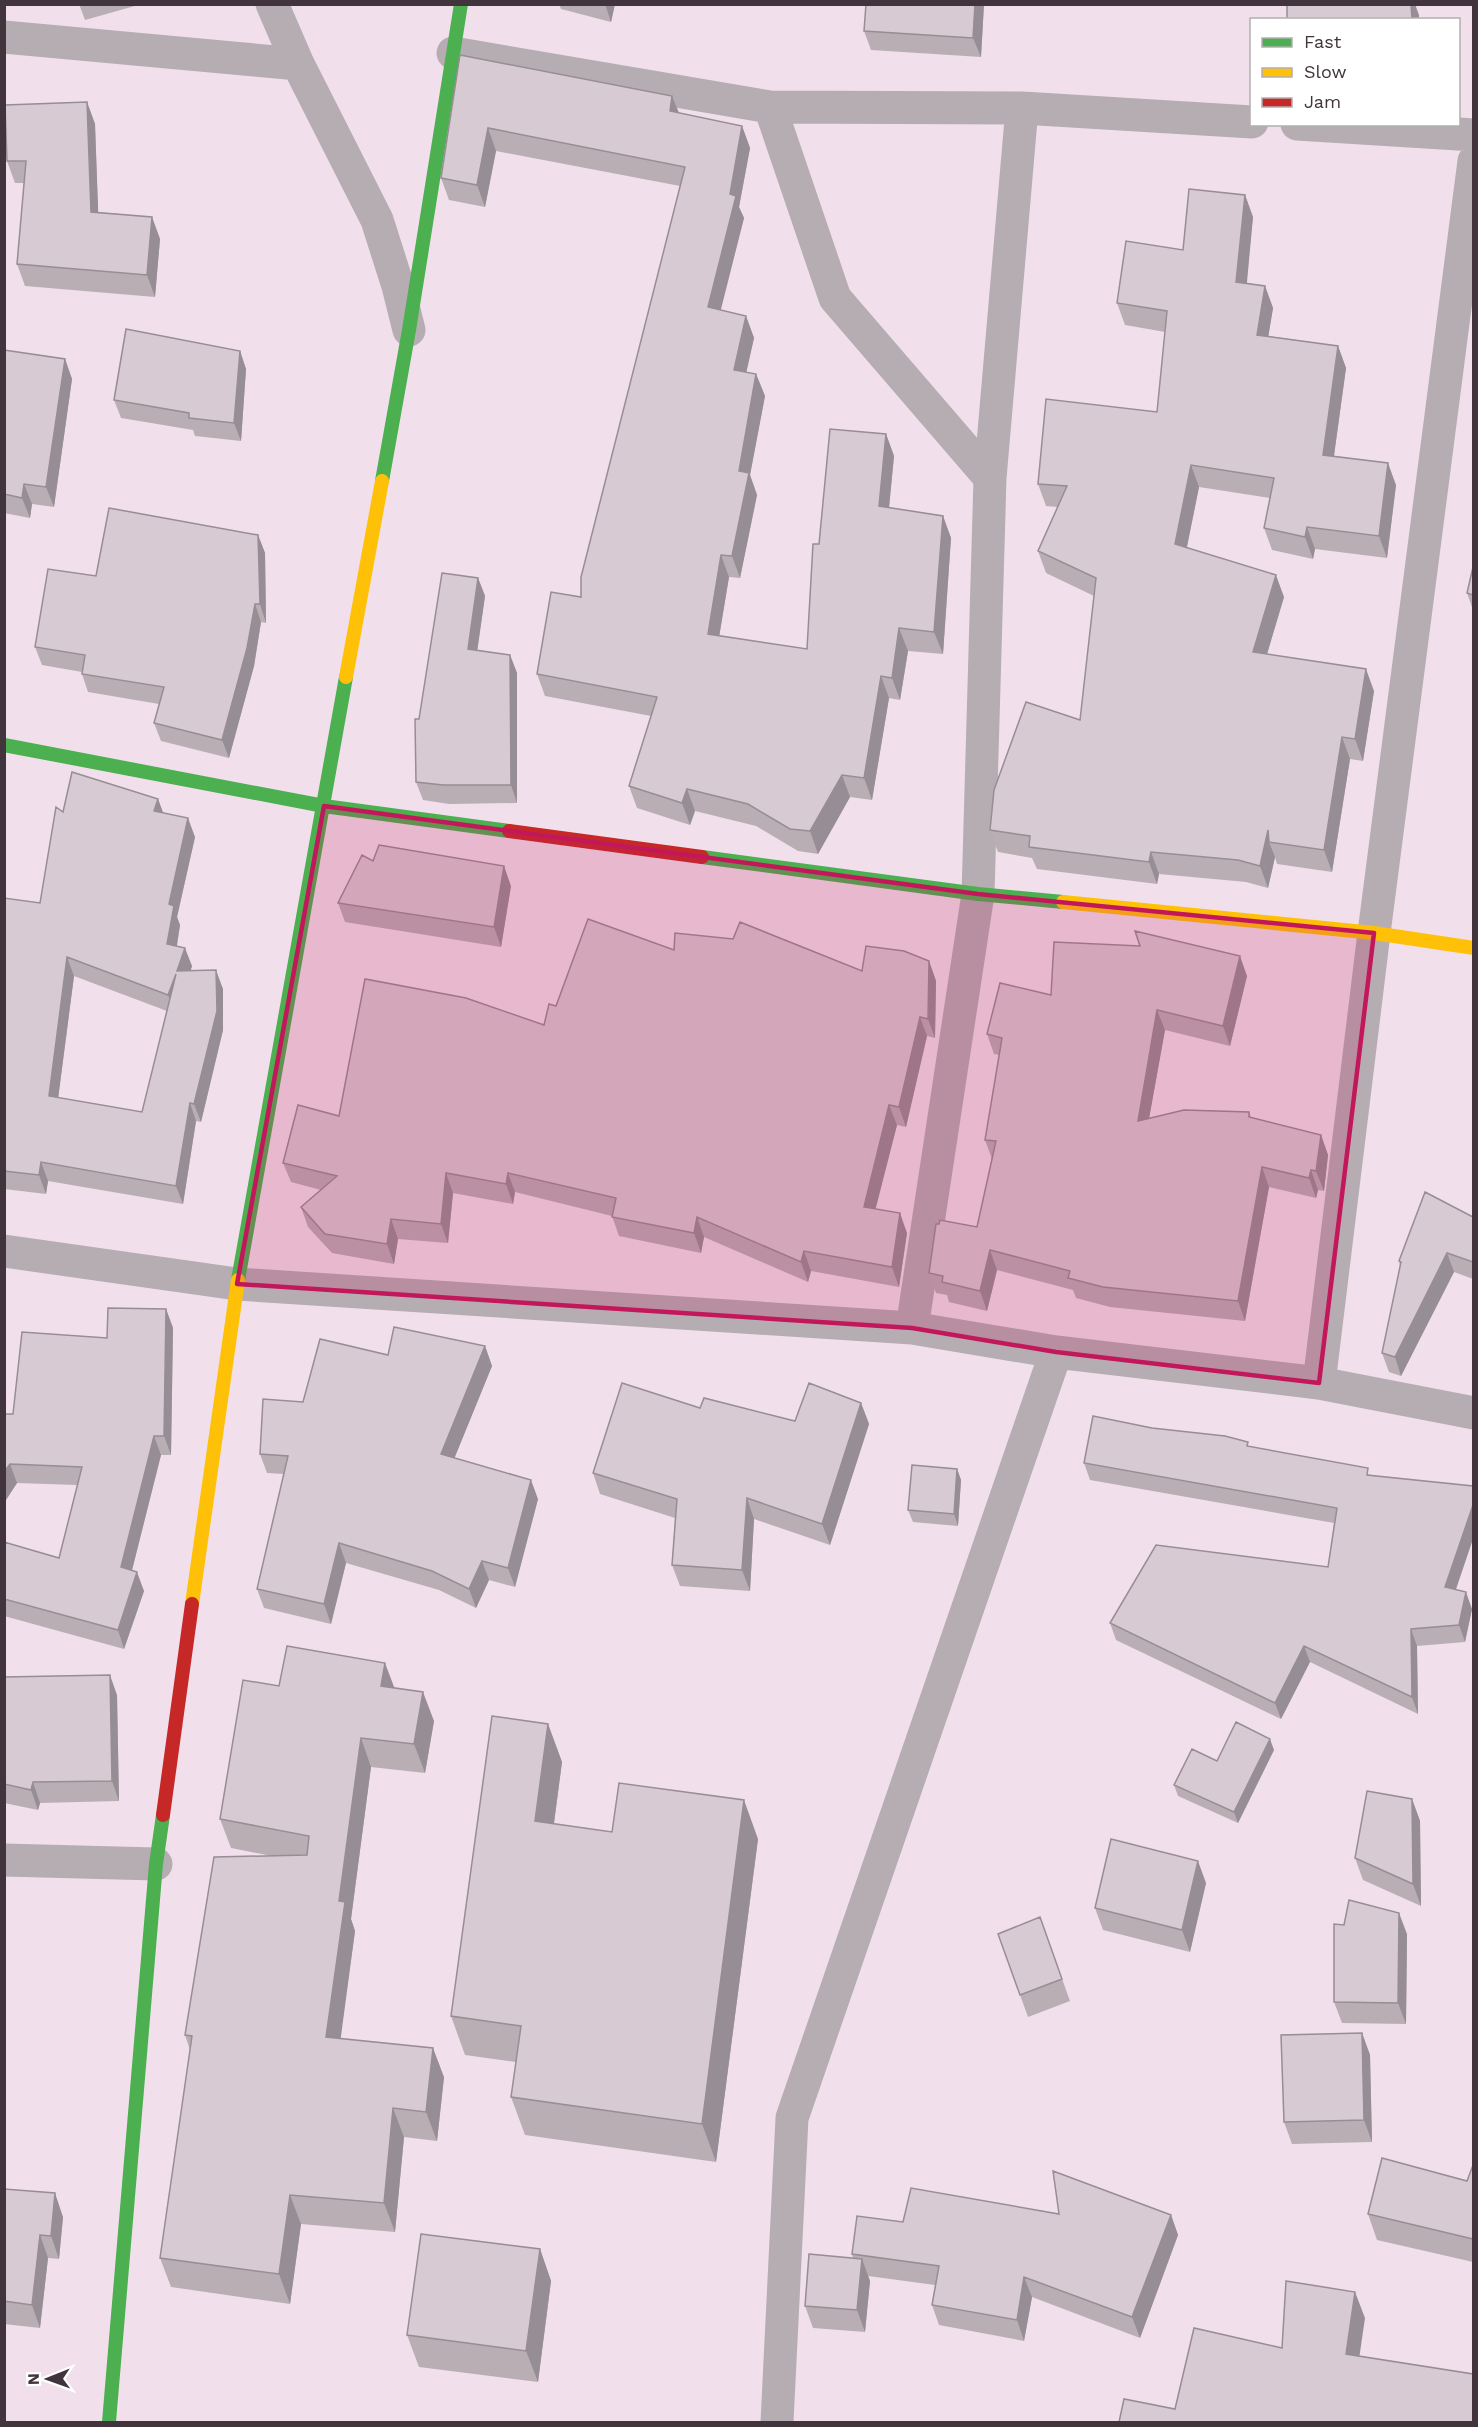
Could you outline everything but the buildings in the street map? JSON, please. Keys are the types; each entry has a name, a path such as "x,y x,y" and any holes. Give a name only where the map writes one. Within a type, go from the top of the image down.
{"street":[{"path":"272,4 298,64 377,220 399,286 409,330"},
{"path":"109,2422 156,1864 237,1284 409,330 461,4"},
{"path":"4,38 298,64"},
{"path":"453,53 770,107 1022,108 1250,122"},
{"path":"770,107 836,298 990,478"},
{"path":"912,1328 978,894 990,478 1022,108"},
{"path":"1329,126 1473,135"},
{"path":"1319,1383 1473,161"},
{"path":"4,745 324,806 978,894 1374,933 1473,948"},
{"path":"4,1251 237,1284 912,1328 1056,1353 1319,1383 1473,1413"},
{"path":"777,2422 792,2118 1056,1353"},
{"path":"4,1860 156,1864"}],"highlighted area":[{"path":"324,806 978,894 1374,933 1319,1383 1056,1352 912,1328 237,1284"}],"traffic: fast":[{"path":"382,481 409,330 461,4"},
{"path":"238,1280 346,677"},
{"path":"4,745 324,806 509,831"},
{"path":"702,857 978,894 1063,902"},
{"path":"109,2422 156,1864 163,1815"}],"traffic: slow":[{"path":"346,677 382,481"},
{"path":"1063,902 1374,933 1474,948"},
{"path":"192,1604 238,1280"}],"traffic: jam":[{"path":"509,831 702,857"},
{"path":"163,1815 192,1604"}]}
